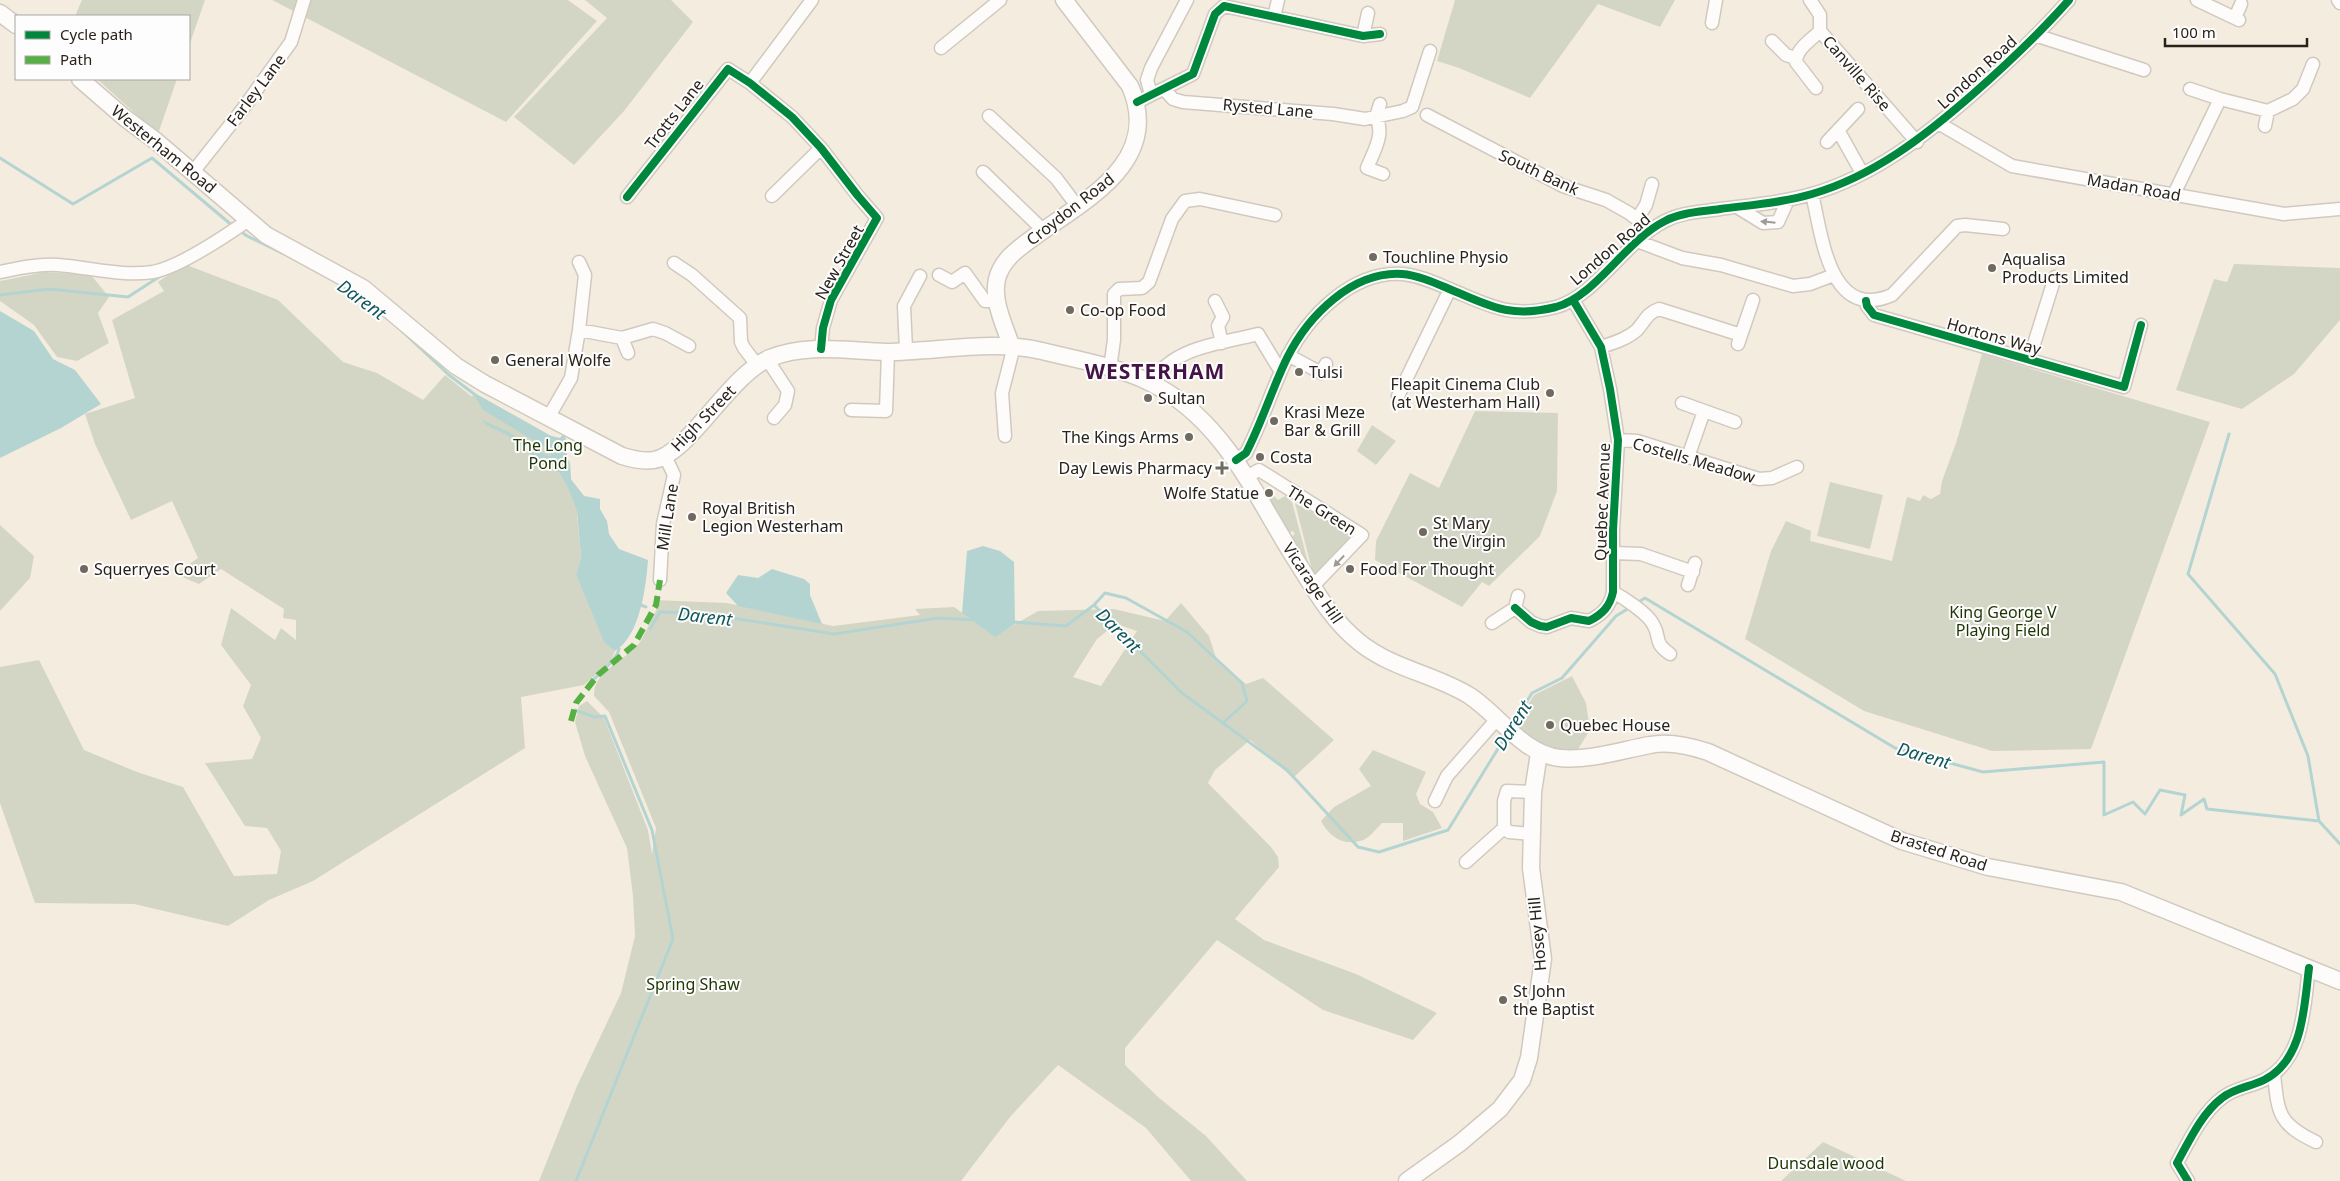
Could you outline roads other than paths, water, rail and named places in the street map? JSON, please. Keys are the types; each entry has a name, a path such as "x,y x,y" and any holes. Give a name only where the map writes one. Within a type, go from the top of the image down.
{"main road":[{"name":"Croydon Road","path":"1013,345 997,301 997,278 1007,258 1114,176 1130,154 1138,130 1144,98 1130,86 1064,0"},
{"path":"0,13 15,24"},
{"name":"Westerham Road","path":"81,80 193,172 244,222"},
{"name":"High Street","path":"244,222 293,252 363,288 456,366 548,418 622,456 646,461 665,456 692,432 739,381 762,362 791,352 821,349 888,352 1013,345 1110,368 1151,384"},
{"name":"Vicarage Hill","path":"1151,384 1175,396 1214,431 1236,460 1312,586 1337,621 1359,643 1397,665 1462,692 1480,703 1539,753"},
{"name":"Brasted Road","path":"1539,753 1565,759 1653,744 1689,746 1708,752 1902,840 1988,867 2120,892 2340,981"},
{"name":"Hosey Hill","path":"1407,1181 1460,1143 1500,1109 1522,1080 1529,1058 1543,959 1531,868 1533,792 1539,753"}],"street":[{"name":"Farley Lane","path":"193,172 242,110 292,41 304,0"},
{"path":"772,196 821,148 778,103 750,82 812,0"},
{"path":"941,48 1000,0"},
{"path":"1144,98 1150,68 1187,0"},
{"path":"1274,17 1278,0"},
{"path":"1712,23 1716,0"},
{"name":"Canville Rise","path":"1810,0 1820,15 1820,31 1917,142"},
{"name":"London Road","path":"1236,460 1246,453 1288,355 1301,334 1314,317 1341,294 1366,280 1403,274 1450,289 1489,307 1519,312 1560,306 1573,300 1650,229 1676,216 1788,200 1812,194 1862,174 1917,142 1940,124 2038,36 2069,0"},
{"path":"2197,0 2237,19 2241,4"},
{"path":"1144,98 1194,74 1218,9 1224,6 1364,36 1380,34"},
{"path":"1364,36 1368,14"},
{"path":"1816,88 1796,62 1796,58 1802,48 1820,31"},
{"path":"2038,36 2144,70"},
{"path":"1772,41 1786,55 1796,58"},
{"name":"Rysted Lane","path":"1164,89 1173,99 1183,102 1333,114 1365,120 1404,111 1412,107 1430,51"},
{"path":"2189,90 2268,111 2293,99 2303,89 2313,64"},
{"name":"Trotts Lane","path":"627,197 728,69 750,82"},
{"path":"2174,194 2220,99"},
{"path":"1380,104 1376,117 1381,127 1380,133 1367,168 1383,174"},
{"path":"1827,142 1858,109"},
{"path":"2265,126 2268,111"},
{"path":"1006,114 993,120 1056,178 1077,206"},
{"name":"South Bank","path":"1427,115 1564,186 1606,200 1650,229"},
{"name":"Madan Road","path":"1940,124 2012,166 2284,214 2340,209"},
{"path":"1838,130 1862,174"},
{"name":"New Street","path":"821,148 877,218 831,300 824,322 821,349"},
{"path":"984,172 1043,230"},
{"path":"1637,219 1646,205 1652,184"},
{"path":"1637,240 1682,258 1721,265 1793,286 1810,284 1834,275 1812,194"},
{"path":"1110,368 1114,340 1114,294 1119,290 1142,288 1149,282 1172,219 1185,201 1200,198 1275,215"},
{"path":"1737,207 1763,223 1778,222 1788,200"},
{"path":"0,272 30,266 56,265 131,273 153,272 185,259 231,232 244,222"},
{"path":"1866,301 1880,300 1892,295 1957,226 2003,230"},
{"path":"548,418 571,378 585,275 579,262"},
{"path":"674,263 692,275 740,318 741,342 744,348 762,362 788,391 785,405 774,418"},
{"path":"939,274 952,282 965,273 985,301 997,301"},
{"name":"Hortons Way","path":"1834,275 1840,287 1851,295 1866,301 1867,306 1874,315 2124,387 2141,325"},
{"path":"906,350 904,306 920,276"},
{"path":"2030,360 2055,277"},
{"path":"1398,396 1450,289"},
{"name":"Quebec Avenue","path":"1492,623 1517,602 1531,622 1547,627 1571,618 1589,621 1604,612 1611,601 1614,553 1613,514 1618,440 1601,347 1573,300"},
{"path":"1601,347 1630,335 1651,312 1659,309 1739,340 1752,300"},
{"path":"1215,301 1223,317 1218,326 1222,344"},
{"path":"579,330 622,338 653,329 665,333 689,346"},
{"path":"1151,384 1164,365 1203,346 1222,344 1258,334 1278,367 1282,369"},
{"path":"622,338 628,353"},
{"path":"1005,436 1002,393 1013,345"},
{"path":"851,410 886,411 888,352"},
{"path":"1288,355 1324,369"},
{"path":"1682,403 1735,422"},
{"path":"1688,457 1704,411"},
{"name":"Costells Meadow","path":"1618,440 1637,441 1759,479 1772,478 1797,467"},
{"name":"Mill Lane","path":"660,580 663,524 674,482 674,475 665,456"},
{"name":"The Green","path":"1246,477 1258,470 1362,535 1312,586"},
{"path":"1614,553 1641,554 1694,567 1688,585"},
{"path":"1613,592 1628,600 1653,624 1658,645 1670,654"},
{"path":"1435,801 1447,776 1497,719"},
{"path":"1466,862 1504,828 1504,801 1507,791 1533,792"},
{"path":"1504,828 1517,834 1533,834"},
{"path":"2188,1181 2177,1163 2206,1116 2222,1098 2274,1074 2288,1056 2299,1035 2308,968"},
{"path":"2274,1074 2277,1102 2284,1120 2296,1132 2316,1142"}],"water":[{"path":"0,311 34,331 53,359 75,370 101,404 61,428 0,458"},
{"path":"478,395 551,436 560,438 565,432 571,480 584,496 600,499 600,509 607,521 609,534 619,549 648,560 646,584 636,623 624,644 615,651 604,642 576,575 581,557 577,511 560,473 547,467 507,435 486,425 482,420 507,431 546,455 551,456 551,451 483,410 475,396"},
{"path":"983,546 1000,551 1014,562 1015,624 995,637 962,613 967,551"},
{"path":"772,569 804,579 810,584 810,595 822,624 738,606 726,593 738,575 758,578"}],"waterway":[{"name":"Darent","path":"0,158 73,204 152,158 234,227"},
{"name":"Darent","path":"239,230 247,236 282,253"},
{"path":"0,295 49,289 128,297 162,275"},
{"name":"Darent","path":"402,331 449,375 478,397"},
{"path":"2229,434 2188,574 2275,674 2308,756 2319,821"},
{"path":"1094,605 1105,593 1126,598 1187,632 1242,683 1247,701 1223,723"},
{"name":"Darent","path":"1637,603 1645,598 1895,748 1983,772 2104,762 2104,815 2133,802 2145,814 2160,790 2185,795 2181,815 2204,799 2207,809 2319,821 2340,844"},
{"name":"Darent","path":"638,604 646,607"},
{"name":"Darent","path":"1013,622 1066,626 1094,605 1182,693 1287,770 1358,847 1379,852 1448,830 1507,734"},
{"name":"Darent","path":"1511,727 1532,693 1562,678 1616,616 1629,608"},
{"name":"Darent","path":"650,629 660,612 701,613 834,634 938,618 974,620"},
{"path":"588,685 610,663 619,649"},
{"path":"575,710 594,717 605,716 652,830 673,939 576,1181"}],"place":[{"name":"Touchline Physio","path":"1373,257"},
{"name":"Aqualisa Products Limited","path":"1992,268"},
{"name":"Co-op Food","path":"1070,310"},
{"name":"General Wolfe","path":"495,360"},
{"name":"Tulsi","path":"1299,372"},
{"name":"Fleapit Cinema Club (at Westerham Hall)","path":"1550,393"},
{"name":"Sultan","path":"1148,398"},
{"name":"Krasi Meze Bar & Grill","path":"1274,421"},
{"name":"The Kings Arms","path":"1189,437"},
{"name":"Costa","path":"1260,457"},
{"name":"Day Lewis Pharmacy","path":"1222,468"},
{"name":"Wolfe Statue","path":"1269,493"},
{"name":"Royal British Legion Westerham","path":"692,517"},
{"name":"St Mary the Virgin","path":"1423,532"},
{"name":"Squerryes Court","path":"84,569"},
{"name":"Food For Thought","path":"1350,569"},
{"name":"Quebec House","path":"1550,725"},
{"name":"St John the Baptist","path":"1503,1000"}],"district":[{"name":"WESTERHAM","path":"1155,371"}],"park label":[{"name":"The Long Pond","path":"548,454"},
{"name":"King George V Playing Field","path":"2003,621"},
{"name":"Spring Shaw","path":"693,984"},
{"name":"Dunsdale wood","path":"1826,1163"}]}
